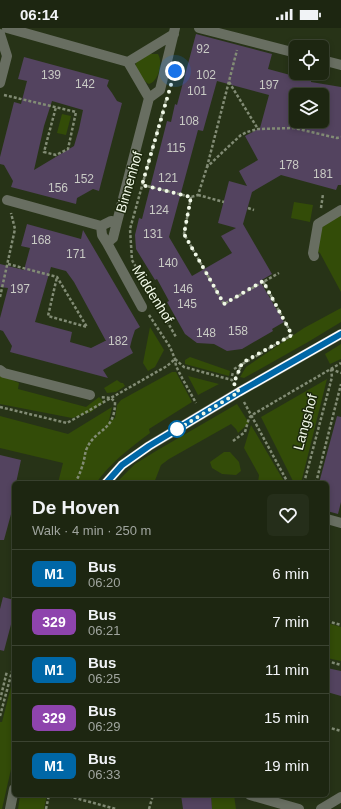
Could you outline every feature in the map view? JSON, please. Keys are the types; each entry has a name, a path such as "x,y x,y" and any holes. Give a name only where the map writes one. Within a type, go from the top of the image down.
{"street":[{"path":"7,28 128,62 149,98"},
{"path":"199,28 289,51"},
{"path":"128,62 174,31"},
{"path":"107,243 113,238 149,98 160,90 174,31"},
{"path":"0,34 7,56 0,83"},
{"path":"329,62 341,65"},
{"path":"7,200 101,226 111,221 117,222"},
{"path":"314,256 313,254 318,224 341,210"},
{"name":"Middenhof","path":"101,226 102,235 142,307"},
{"path":"108,481 122,465 149,446 239,392 341,334"},
{"path":"0,370 4,373 90,395"},
{"path":"329,520 341,523"},
{"path":"10,809 12,797"},
{"path":"257,797 299,809"},
{"path":"321,809 341,797"}],"path":[{"path":"198,195 207,167 240,38"},
{"path":"229,82 258,129"},
{"path":"0,94 56,107 76,112 68,149 56,155 44,152 56,107"},
{"name":"Binnenhof","path":"168,95 130,229 132,260 176,337"},
{"path":"207,167 241,135 258,129 294,128 337,138 341,137"},
{"path":"142,185 191,197 198,195 224,202"},
{"path":"191,197 184,234 224,304 279,273"},
{"path":"0,297 16,229 7,200"},
{"path":"248,208 254,210"},
{"path":"8,264 56,277 87,327 48,316 56,277"},
{"path":"232,376 234,370 242,363 292,335 263,281"},
{"name":"Middenhof","path":"142,307 147,310 170,347 176,366 197,404"},
{"path":"175,359 184,367 232,380 233,382 242,363"},
{"name":"Langshof","path":"252,415 341,363"},
{"path":"331,369 341,373"},
{"name":"Langshof","path":"305,481 332,377 331,369"},
{"name":"Langshof","path":"233,382 287,481"},
{"name":"Langshof","path":"317,481 341,384"},
{"path":"76,481 81,470 87,448 107,427 112,419 115,409 114,402 110,398"},
{"path":"233,441 245,432 249,418 252,415"},
{"path":"329,622 341,625"},
{"path":"329,662 341,665"},
{"path":"0,700 7,671"},
{"path":"0,716 12,671"},
{"path":"329,728 341,731"},
{"path":"46,809 49,797"},
{"path":"71,797 116,809"},
{"path":"149,809 152,797"}],"green space":[{"path":"150,54 158,54 160,66 158,75 149,84 136,69 136,63 138,60"},
{"path":"62,114 71,116 66,135 57,133"},
{"path":"294,202 313,205 310,222 291,218"},
{"path":"341,213 341,292 320,253 315,251 319,226"},
{"path":"341,308 341,322 244,378 240,377 246,367 304,328"},
{"path":"150,327 164,350 155,367 148,371 143,363"},
{"path":"341,344 341,359 330,364 325,354"},
{"path":"190,357 230,371 229,376 185,364 185,360"},
{"path":"172,372 176,372 192,402 149,429 150,433 114,462 98,481 78,481 79,479 76,481 58,481 63,463 0,448 0,416 68,434 112,407 109,421 115,418 117,405 121,400"},
{"path":"0,375 19,383 18,389 86,407 99,397 104,402 91,412 72,418 0,404"},
{"path":"188,376 219,384 198,395"},
{"path":"327,379 302,481 293,481 261,417"},
{"path":"117,380 125,386 116,392 107,393 104,388"},
{"path":"237,404 249,423 238,433 231,424 169,459 161,465 155,481 118,481 135,464"},
{"path":"251,425 284,481 258,481 259,475 244,448"},
{"path":"224,452 230,452 239,462 241,471 236,475 222,474 212,468 210,462"},
{"path":"329,624 341,627 341,661 329,658"},
{"path":"12,683 12,765 2,809 0,809 0,722 2,722"},
{"path":"20,797 47,797 44,809 18,809"},
{"path":"211,797 234,797 236,809 212,809"}],"building":[{"path":"196,34 272,54 268,69 289,75 289,80 308,80 311,82 341,87 341,185 338,185 336,190 281,175 252,192 243,224 272,274 260,281 284,322 272,329 273,331 242,349 227,351 214,344 197,343 185,334 167,302 169,301 157,279 155,280 136,249 135,235 139,218 142,219 167,121 171,122 175,104 177,105","holes":["217,81 269,95 260,128 245,136 258,160 239,171 247,186 229,181 218,223 236,228 221,236 232,253 192,276 169,237 198,130 203,131"]},
{"path":"24,57 109,80 107,86 117,101 122,103 99,191 93,189 77,198 76,204 11,187 13,181 4,165 0,164 0,157 14,102 21,104 27,81 18,79","holes":["52,101 83,110 74,146 34,170 44,126"]},
{"path":"27,224 81,239 83,230 140,327 135,330 132,339 130,347 133,353 103,370 108,378 10,352 12,346 3,331 0,330 0,318 8,288 0,287 0,264 24,270 30,248 21,246","holes":["51,267 66,271 74,282 106,341 91,348 70,342 72,332 35,322"]},
{"path":"337,416 341,417 341,502 338,514 329,512 329,481 320,481"},
{"path":"0,455 21,460 16,481 12,481 12,510 4,540 0,540"},
{"path":"3,597 12,599 12,621 4,651 0,650 0,609"},
{"path":"329,668 341,671 341,696 329,693"},
{"path":"181,797 211,797 212,809 183,809"}],"bus line":[{"name":"M1","path":"108,481 122,465 149,446 239,392 341,334"}],"route":[{"path":"175,71 142,185 191,197 184,234 224,304 263,281 292,335 242,363 233,382 239,392 175,431 177,429"}]}
